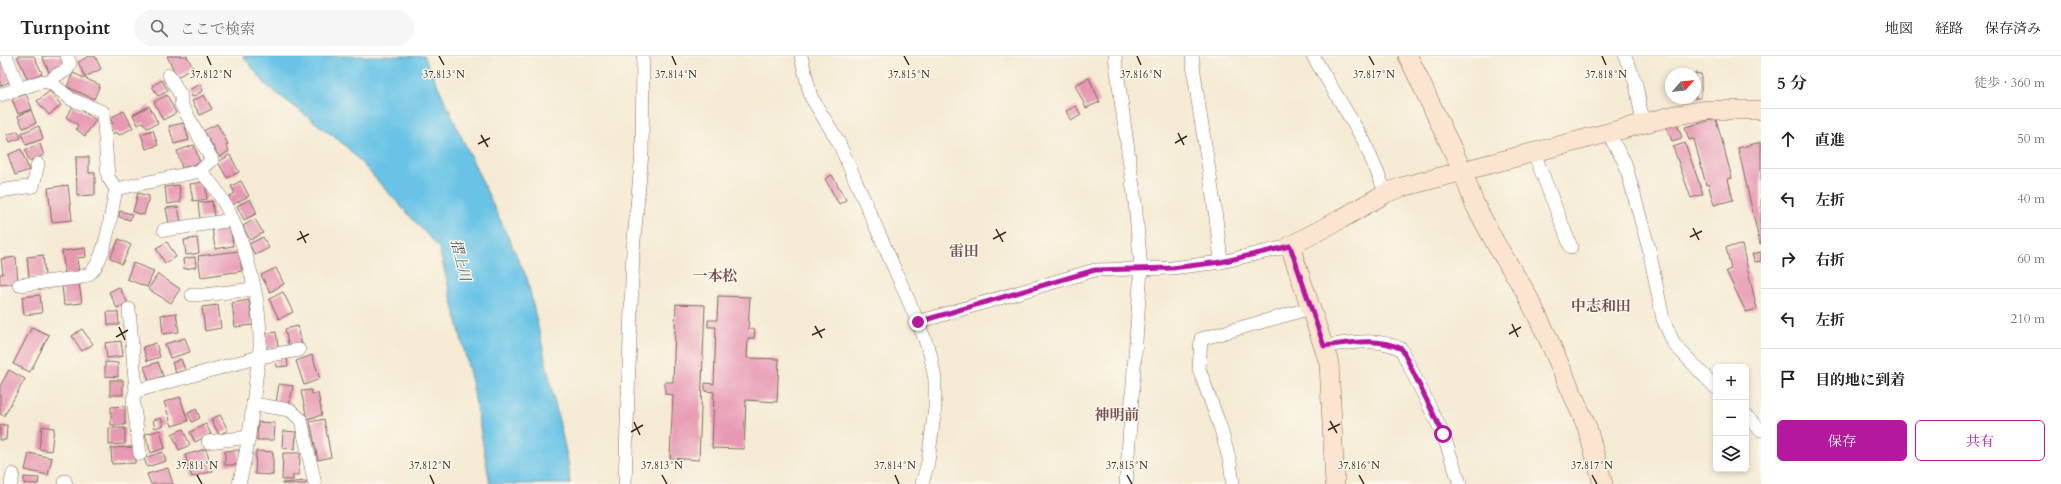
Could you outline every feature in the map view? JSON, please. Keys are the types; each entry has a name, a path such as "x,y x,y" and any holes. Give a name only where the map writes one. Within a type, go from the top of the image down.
{"street":[{"path":"6,56 19,89"},
{"path":"51,84 56,76 67,70 70,63 67,56"},
{"path":"625,484 633,250 642,153 643,56"},
{"path":"801,56 811,97 838,141 918,322 930,354 935,378 934,423 928,462 922,484"},
{"path":"1116,56 1135,202 1141,269 1126,484"},
{"path":"1192,56 1199,116 1218,221 1221,262"},
{"path":"1313,56 1364,141 1386,193"},
{"path":"1408,56 1463,172 1474,203 1497,246 1525,291 1547,336 1587,427 1603,484"},
{"path":"1625,56 1636,84 1643,124"},
{"path":"116,189 200,171 212,160 181,104 181,96 169,75"},
{"path":"0,96 43,81 51,84 71,99 102,112 108,178 116,189 101,254 93,270 87,276 78,278 19,286"},
{"path":"918,322 1095,270 1172,268 1221,262 1290,246 1386,193 1676,114 1708,110 1761,110"},
{"path":"1608,133 1625,163 1649,249 1663,319 1674,344 1713,385"},
{"path":"1534,153 1571,247"},
{"path":"0,191 33,186 38,164"},
{"path":"200,171 211,181 233,220 242,241 253,289 259,326 260,347 254,404 239,484"},
{"path":"164,230 233,220"},
{"path":"1290,246 1329,363 1335,484"},
{"path":"192,295 204,296 253,289"},
{"path":"1233,484 1230,462 1220,426 1199,369 1201,339 1310,308"},
{"path":"128,309 136,391 133,400 140,454"},
{"path":"1324,346 1366,342 1391,344 1402,349 1443,434 1460,484"},
{"path":"136,391 259,357 299,350"},
{"path":"254,404 290,410 301,420 315,484"},
{"path":"1749,419 1761,430"},
{"path":"208,442 249,437"}],"water":[{"name":"摺上川","path":"243,56 424,56 527,278 568,461 570,484 490,484 472,382 439,248 346,146 266,85"}],"building":[{"path":"17,56 34,56 42,73 28,80"},
{"path":"42,56 63,56 67,64 49,72"},
{"path":"89,56 95,56 101,69 85,77 78,62"},
{"path":"167,56 187,56 193,68 177,77"},
{"path":"0,57 11,81 0,86"},
{"path":"73,73 100,85 94,99 67,87"},
{"path":"1089,78 1100,102 1086,108 1075,85"},
{"path":"162,80 168,91 158,96 152,86"},
{"path":"200,84 203,91 192,97 189,90"},
{"path":"50,91 61,105 49,115 37,101"},
{"path":"26,94 32,109 18,114 12,99"},
{"path":"167,95 176,113 163,120 154,102"},
{"path":"204,95 212,109 200,115 192,101"},
{"path":"74,105 96,120 85,136 76,129 78,125 66,117"},
{"path":"149,106 158,123 147,128 143,122 138,125 133,115"},
{"path":"1076,106 1081,115 1071,121 1066,111"},
{"path":"31,110 36,123 23,128 18,116"},
{"path":"124,111 133,128 119,135 117,132 113,134 109,125 113,123 110,118"},
{"path":"1716,119 1732,178 1728,179 1733,200 1714,205 1708,184 1706,185 1694,139 1689,140 1685,127"},
{"path":"1676,121 1682,138 1672,141 1666,125"},
{"path":"184,123 189,140 174,144 169,126"},
{"path":"217,124 228,144 226,145 229,151 220,157 203,131"},
{"path":"39,126 43,139 26,145 21,133"},
{"path":"153,130 158,145 146,149 141,134"},
{"path":"18,131 21,138 10,142 7,135"},
{"path":"1761,142 1761,244 1760,244 1738,148"},
{"path":"1685,143 1703,194 1691,198 1673,147"},
{"path":"40,144 44,155 29,161 25,150"},
{"path":"194,145 200,163 182,168 177,151"},
{"path":"21,149 29,170 15,175 8,155"},
{"path":"230,155 239,172 227,178 218,162"},
{"path":"76,157 89,157 89,173 95,173 95,195 77,196"},
{"path":"832,175 846,200 839,204 825,179"},
{"path":"241,181 249,196 230,206 226,198 235,193 231,186"},
{"path":"205,182 207,199 193,201 190,184"},
{"path":"68,185 72,220 52,222 48,188"},
{"path":"179,185 181,202 167,204 165,187"},
{"path":"138,193 149,196 144,215 133,212"},
{"path":"250,199 257,213 244,220 237,206"},
{"path":"212,201 214,217 200,219 198,203"},
{"path":"178,207 181,223 169,224 166,208"},
{"path":"120,211 132,214 130,220 119,217"},
{"path":"255,219 263,233 250,240 243,226"},
{"path":"230,224 233,246 215,249 212,227"},
{"path":"263,237 269,248 255,255 249,244"},
{"path":"197,238 199,253 186,255 184,240"},
{"path":"119,239 131,245 122,264 110,258"},
{"path":"167,242 176,257 165,263 156,248"},
{"path":"1742,245 1757,309 1746,312 1726,271 1731,269 1726,247"},
{"path":"85,248 86,257 77,258 79,274 65,275 62,251"},
{"path":"239,251 242,271 201,277 198,256"},
{"path":"1761,252 1761,261 1755,262 1752,254"},
{"path":"43,255 45,276 29,278 27,257"},
{"path":"16,257 18,283 0,285 0,274 3,274 1,259"},
{"path":"195,257 196,267 184,269 183,259"},
{"path":"133,263 154,271 147,287 127,279"},
{"path":"276,268 284,284 270,292 261,275"},
{"path":"158,274 180,289 171,303 148,289"},
{"path":"79,284 82,303 64,305 62,286"},
{"path":"119,287 128,303 117,308 109,292"},
{"path":"283,292 293,312 279,319 269,299"},
{"path":"40,295 42,313 24,315 22,297"},
{"path":"718,296 750,297 748,329 755,329 754,338 748,338 747,358 779,359 777,402 746,400 744,449 712,448 714,392 705,391 705,383 714,384 716,327 708,327 708,320 717,320"},
{"path":"249,300 253,325 235,327 232,303"},
{"path":"676,304 705,305 699,460 670,458 673,395 665,394 665,382 673,382"},
{"path":"218,305 221,328 205,331 202,307"},
{"path":"107,312 118,312 119,325 108,325"},
{"path":"176,313 179,332 163,334 161,315"},
{"path":"298,326 302,346 289,349 285,329"},
{"path":"32,327 49,335 30,372 13,364"},
{"path":"82,329 93,344 82,351 72,336"},
{"path":"276,332 278,347 267,349 265,334"},
{"path":"185,338 190,352 170,358 165,344"},
{"path":"121,341 123,356 107,358 105,343"},
{"path":"156,343 160,357 147,361 143,347"},
{"path":"312,355 320,379 304,385 296,361"},
{"path":"287,357 288,366 277,367 276,358"},
{"path":"181,359 185,370 176,373 172,363"},
{"path":"105,362 118,363 118,377 105,376"},
{"path":"158,362 163,376 149,381 144,367"},
{"path":"9,370 25,379 4,416 0,414 0,386"},
{"path":"110,380 123,380 123,395 110,395"},
{"path":"279,384 293,386 289,406 276,403"},
{"path":"311,390 312,394 318,393 322,415 307,419 301,391"},
{"path":"180,397 188,421 172,426 164,402"},
{"path":"125,406 125,425 111,425 111,407"},
{"path":"196,409 200,418 192,422 188,413"},
{"path":"220,415 228,430 219,435 211,419"},
{"path":"161,418 164,425 155,428 153,420"},
{"path":"324,419 331,457 318,460 310,422"},
{"path":"258,422 275,423 274,440 257,440"},
{"path":"206,424 211,434 195,442 190,432"},
{"path":"0,425 7,425 6,440 0,440"},
{"path":"42,426 54,428 51,451 39,449"},
{"path":"109,428 125,428 125,444 109,445"},
{"path":"183,429 190,445 179,450 172,434"},
{"path":"160,430 165,448 151,453 145,434"},
{"path":"283,431 296,432 295,449 282,448"},
{"path":"135,447 135,463 112,464 111,448"},
{"path":"206,449 213,471 192,477 185,455"},
{"path":"239,450 239,465 225,465 225,451"},
{"path":"256,451 273,452 273,475 255,474"},
{"path":"163,452 166,461 147,467 144,458"},
{"path":"29,453 52,458 48,475 25,470"},
{"path":"283,453 300,453 299,475 293,475 293,480 282,480"},
{"path":"168,468 173,484 151,484 147,474"},
{"path":"24,477 39,478 38,484 24,484"},
{"path":"306,481 306,484 282,484 282,483"}],"district":[{"name":"雷田","path":"964,251"},
{"name":"一本松","path":"715,276"},
{"name":"中志和田","path":"1601,306"},
{"name":"神明前","path":"1117,415"}],"route":[{"path":"918,322 1095,270 1172,268 1221,262 1290,246 1324,346 1366,342 1391,344 1402,349 1443,434"}]}
